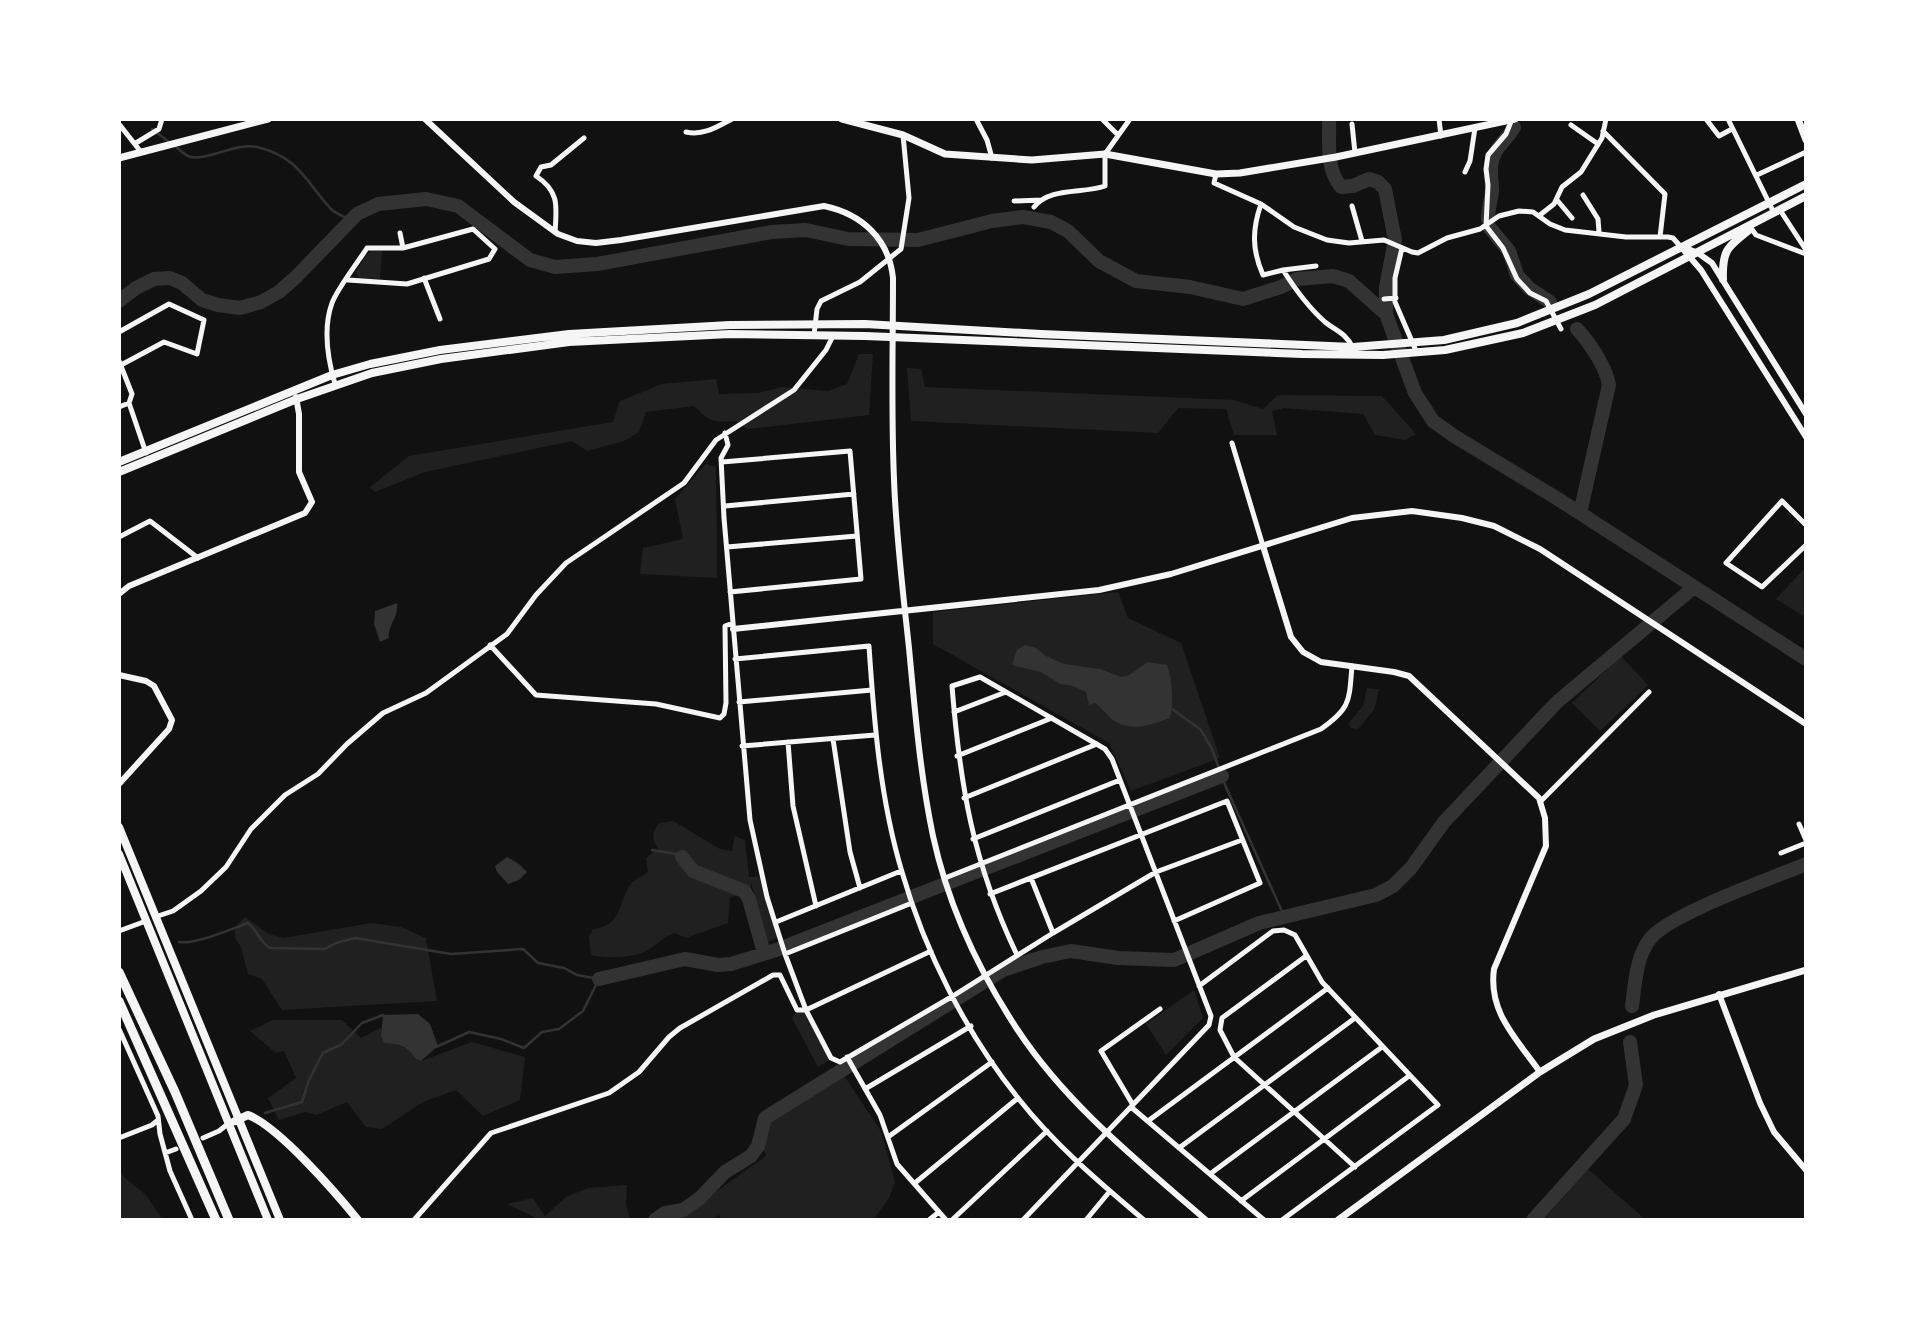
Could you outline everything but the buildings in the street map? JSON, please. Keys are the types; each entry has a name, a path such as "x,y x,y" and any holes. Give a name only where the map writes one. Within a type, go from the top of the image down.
{"highway":[{"path":"119,972 229,1220"},
{"path":"119,1001 216,1220"}],"main road":[{"path":"119,158 268,119"},
{"path":"842,119 903,135 945,154 1032,160 1105,153 1216,174 1240,173 1355,153 1475,128 1485,122 1513,119"},
{"path":"1798,119 1806,140"},
{"path":"119,462 147,455 391,359 440,349 569,334 666,327 815,323 1353,351 1383,355 1476,334 1551,310 1614,282 1806,184"},
{"path":"334,380 428,361 569,342 730,334 1353,351 1380,346 1412,349 1478,344 1559,325 1806,196"},
{"path":"1723,279 1725,253 1762,219"},
{"path":"119,472 147,455"},
{"path":"119,827 279,1220"},
{"path":"119,854 268,1220"},
{"path":"1338,1220 1569,1053 1610,1032 1654,1015 1806,970"},
{"path":"229,1123 248,1115 269,1127 311,1167 358,1220"}],"street":[{"path":"136,143 159,129 162,119"},
{"path":"425,119 514,202 555,232 577,241 596,243 824,206 844,210 870,226 884,246 892,267 894,479 905,611 921,770 933,839 949,890 973,954 985,976 1018,1030 1047,1069 1106,1134 1206,1220"},
{"path":"686,132 695,134 713,129 732,119"},
{"path":"976,119 987,140 992,158"},
{"path":"1102,119 1118,135"},
{"path":"1034,207 1050,195 1095,190 1105,186 1105,153 1130,119"},
{"path":"1438,119 1441,136"},
{"path":"1513,119 1506,134 1488,155 1486,226 1503,248 1517,279 1530,293 1546,302 1559,325"},
{"path":"1540,215 1557,200 1562,187 1581,172 1598,144 1606,119"},
{"path":"1706,119 1719,136 1732,129"},
{"path":"1728,119 1769,202 1806,252"},
{"path":"119,124 141,152"},
{"path":"1352,124 1355,153"},
{"path":"1571,125 1598,144"},
{"path":"1465,172 1470,161 1475,128"},
{"path":"1604,131 1665,194 1660,237"},
{"path":"814,335 817,309 821,301 860,282 901,249 909,198 903,135"},
{"path":"536,176 541,167 551,164 584,138"},
{"path":"1757,175 1806,152"},
{"path":"527,172 548,184 554,191 555,232"},
{"path":"1216,174 1214,183 1261,204 1294,227 1327,240 1349,243 1384,240 1418,253 1447,238 1486,226 1508,212 1526,211 1540,215 1550,224 1565,230 1626,237 1673,238 1681,247 1710,260 1806,414"},
{"path":"1583,195 1598,219 1600,232"},
{"path":"1014,201 1022,197 1042,200"},
{"path":"1557,200 1572,218"},
{"path":"1261,204 1255,220 1255,255 1263,275 1316,266"},
{"path":"1352,206 1362,241"},
{"path":"334,380 328,355 332,303 367,248 403,248 473,229 495,249 489,259 407,284 348,280"},
{"path":"1751,229 1756,235 1806,252"},
{"path":"400,233 403,248"},
{"path":"1702,236 1695,255 1701,270 1806,437"},
{"path":"1400,247 1394,298 1412,349"},
{"path":"1283,272 1327,323 1346,335 1353,351"},
{"path":"424,278 440,319"},
{"path":"1384,299 1394,298"},
{"path":"119,332 169,304 204,320 197,354 164,342 120,363 132,394 129,403 147,455"},
{"path":"119,931 173,911 201,891 226,867 251,829 278,802 318,774 383,713 426,693 508,634 536,595 566,563 684,483 716,440 794,390 826,350 833,336"},
{"path":"119,594 129,586 305,513 312,502 299,472 295,395"},
{"path":"119,407 129,403"},
{"path":"725,433 728,445 721,458 750,820 767,897 785,954 806,1010 831,1058 839,1062 1156,872 1242,840"},
{"path":"1232,443 1292,637 1303,652 1321,662 1409,676 1499,759 1540,802 1545,818 1546,846 1494,969 1492,987 1495,1006 1540,1072"},
{"path":"722,462 850,451 861,579 730,592"},
{"path":"725,506 854,494"},
{"path":"1806,525 1782,502 1726,563 1762,587 1806,545"},
{"path":"490,645 536,695 656,704 720,718 724,715 726,703 725,626 905,611 1099,590 1171,574 1352,519 1412,511 1462,518 1494,526 1540,549 1806,724"},
{"path":"119,537 150,521 198,558"},
{"path":"727,547 858,536"},
{"path":"735,659 869,646 875,735 901,871 931,951 960,1009 992,1062 1018,1098 1079,1162 1144,1220"},
{"path":"945,878 1327,725 1339,715 1349,700 1352,666"},
{"path":"119,676 146,681 154,686 172,720 169,729 119,784"},
{"path":"1017,955 984,876 973,839 957,756 952,686 980,677 1097,744 1112,758 1211,1016 1209,1026 1023,1220"},
{"path":"739,702 872,690"},
{"path":"954,712 1006,692"},
{"path":"1540,802 1649,692"},
{"path":"957,756 1052,718"},
{"path":"742,746 875,735"},
{"path":"833,739 850,852 860,888"},
{"path":"788,742 793,806 816,905"},
{"path":"964,798 1097,744"},
{"path":"973,839 1120,780"},
{"path":"990,894 1227,801 1260,883 1174,921"},
{"path":"1781,853 1806,841 1799,824"},
{"path":"775,922 901,871"},
{"path":"1031,878 1054,933"},
{"path":"785,954 912,903"},
{"path":"1199,986 1273,931 1284,930 1294,935 1328,988 1438,1105 1282,1220"},
{"path":"414,1220 491,1133 609,1093 639,1072 680,1028 773,975 780,975 797,1010 806,1010 931,951"},
{"path":"1306,956 1222,1018 1220,1030 1234,1057 1355,1167"},
{"path":"1147,1121 1328,988"},
{"path":"1719,994 1760,1103 1774,1132 1806,1170"},
{"path":"1160,1009 1101,1051 1132,1106 1264,1220"},
{"path":"1179,1148 1355,1018"},
{"path":"865,1089 971,1026"},
{"path":"119,1029 158,1120 165,1153 192,1220"},
{"path":"1210,1174 1382,1047"},
{"path":"847,1057 880,1115 897,1164 946,1220"},
{"path":"888,1137 992,1062"},
{"path":"1241,1201 1409,1076"},
{"path":"915,1184 1018,1098"},
{"path":"119,1138 158,1120"},
{"path":"202,1138 219,1131 229,1123"},
{"path":"952,1220 1047,1131"},
{"path":"165,1153 177,1149"},
{"path":"1086,1220 1110,1191"},
{"path":"929,1220 939,1212"}],"shaded area":[{"path":"372,251 382,251 380,279 359,278 356,272 366,255"},
{"path":"859,354 873,354 869,415 748,429 736,421 713,420 694,406 646,412 639,432 624,441 587,451 572,441 425,472 375,492 370,487 409,456 613,422 620,401 662,384 716,379 719,394 758,393 782,387 828,391 847,384"},
{"path":"907,368 921,369 925,387 1234,400 1263,409 1278,395 1382,396 1416,434 1405,440 1375,435 1363,414 1284,408 1272,411 1277,435 1234,435 1226,409 1178,408 1158,433 911,421"},
{"path":"706,464 716,467 717,578 640,574 643,548 683,539 675,499"},
{"path":"1806,567 1806,618 1776,599"},
{"path":"1118,592 1128,618 1181,643 1220,758 1131,791 1109,743 933,644 933,612"},
{"path":"397,603 389,638 380,642 374,624 375,611"},
{"path":"1025,645 1036,648 1064,664 1100,669 1121,677 1129,675 1148,662 1167,665 1172,691 1170,718 1137,727 1116,722 1095,703 1089,705 1086,692 1060,684 1041,672 1012,665 1017,650"},
{"path":"1621,656 1648,685 1600,731 1572,703"},
{"path":"1367,688 1379,689 1374,710 1358,729 1351,728 1348,724 1363,706"},
{"path":"673,821 720,849 732,851 735,836 745,840 749,877 760,876 778,938 765,943 751,882 751,892 730,897 728,923 686,938 675,933 646,951 634,955 591,955 589,936 593,929 603,927 614,919 630,885 648,872 646,858 658,849 653,836 656,827 659,823"},
{"path":"507,857 527,872 519,880 508,884 495,866"},
{"path":"245,917 269,934 283,938 371,923 401,927 426,938 437,1001 282,1010 262,979 248,974 241,947 235,938 235,927"},
{"path":"1194,990 1203,1018 1166,1055 1146,1024"},
{"path":"796,1012 805,1012 831,1059 818,1067 792,1018"},
{"path":"418,1014 430,1024 438,1046 421,1061 403,1046 384,1043 381,1036 383,1015"},
{"path":"273,1020 342,1020 361,1038 381,1028 384,1043 405,1048 421,1061 472,1042 525,1057 520,1100 483,1116 456,1090 423,1102 382,1129 366,1127 347,1102 316,1115 305,1112 279,1120 268,1098 296,1078 284,1051 276,1053 250,1031"},
{"path":"843,1074 881,1131 895,1182 889,1198 873,1220 722,1220 719,1215 711,1220 676,1220 766,1156 763,1148 770,1120"},
{"path":"119,1168 125,1178 146,1195 163,1220 119,1220"},
{"path":"1588,1169 1646,1220 1548,1220 1546,1217"},
{"path":"627,1185 626,1204 630,1220 540,1220 507,1204 533,1198 545,1216 566,1197 588,1188"}],"waterway":[{"path":"1329,119 1330,163 1341,187 1353,186 1369,179 1378,182 1385,189 1395,240 1386,287 1386,314"},
{"path":"1488,219 1493,158 1514,127"},
{"path":"152,129 169,142"},
{"path":"175,146 186,155 194,157 249,146 271,151 292,164 331,209 350,220"},
{"path":"119,301 154,279 170,278 182,283 202,300 218,305 240,308 261,302 279,292 296,277 357,214 378,204 426,199 458,206 530,260 555,267 597,264 772,232 806,230 848,239 918,240 992,221 1023,217 1051,222 1068,231 1099,261 1136,281 1190,287 1243,299 1297,279 1333,276 1349,281 1386,314 1415,393 1433,421 1806,659"},
{"path":"1489,227 1509,251 1517,275 1529,288 1550,302"},
{"path":"1577,329 1597,356 1609,385 1580,513"},
{"path":"655,1220 665,1213 683,1210 700,1198 725,1172 751,1156 758,1146 765,1118 1003,970 1071,951 1118,958 1174,960 1259,923 1376,895 1393,886 1411,868 1444,822 1557,702 1693,588"},
{"path":"1172,709 1201,730 1212,749 1225,785 1285,918"},
{"path":"599,979 685,959 718,965 731,964 776,950 1222,776"},
{"path":"652,850 682,857"},
{"path":"682,857 693,871 744,891 749,899 764,953"},
{"path":"1632,1006 1637,971 1645,946 1661,929 1699,908 1806,864"},
{"path":"179,942 203,939 248,923 270,948 325,949 355,938 451,954 523,949 538,963 599,979 583,1011 559,1029 542,1032 524,1048 501,1039 469,1032 436,1047"},
{"path":"265,1113 302,1102 309,1080 323,1053 342,1044 362,1023 383,1015"},
{"path":"1533,1220 1624,1119 1636,1085 1630,1042"}]}
